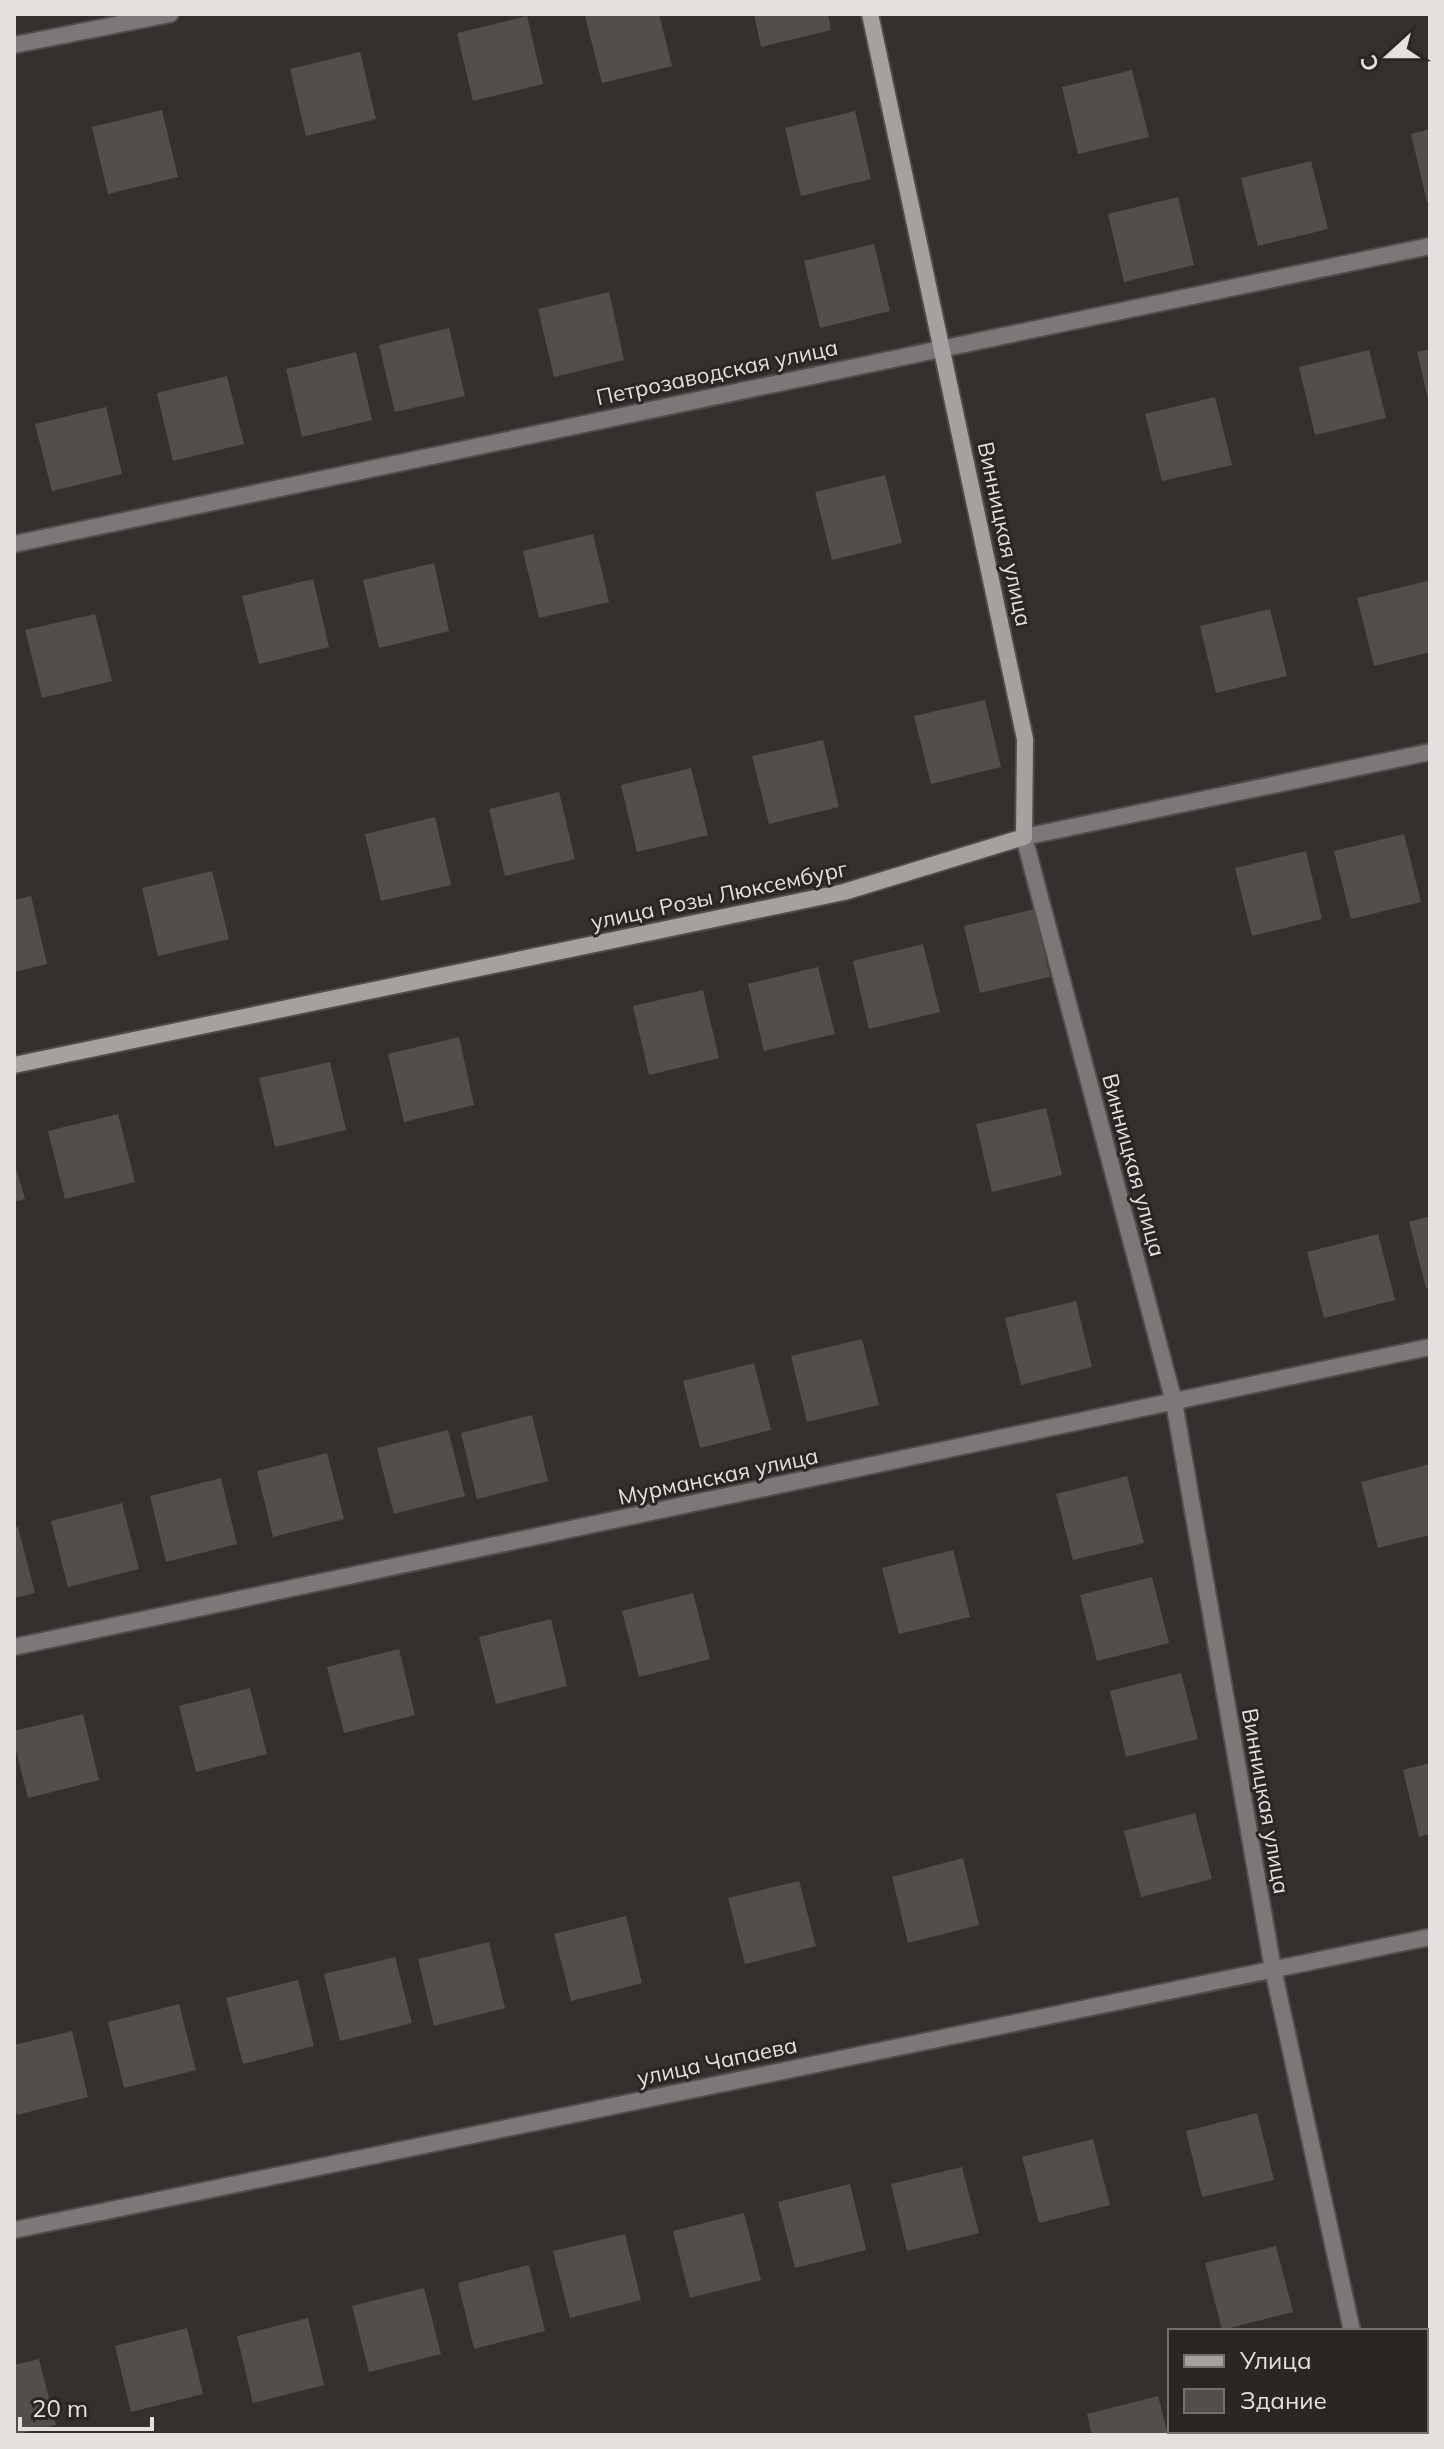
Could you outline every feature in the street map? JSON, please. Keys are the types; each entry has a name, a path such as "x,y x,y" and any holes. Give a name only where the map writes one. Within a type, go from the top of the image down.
{"main road":[{"name":"Винницкая улица","path":"870,14 1025,739 1024,837"},
{"name":"улица Розы Люксембург","path":"14,1065 844,892 1024,837"}],"street":[{"path":"14,45 170,14"},
{"name":"Петрозаводская улица","path":"14,544 1430,246"},
{"name":"улица Розы Люксембург","path":"1024,837 1430,752"},
{"name":"Винницкая улица","path":"1024,837 1174,1402 1273,1969 1352,2329"},
{"name":"Мурманская улица","path":"14,1647 1430,1347"},
{"name":"улица Чапаева","path":"14,2230 1430,1937"}],"building":[{"path":"659,14 672,66 602,83 585,16"},
{"path":"754,14 828,14 831,30 761,47"},
{"path":"527,16 543,84 473,101 457,33"},
{"path":"360,52 376,119 306,136 290,69"},
{"path":"1132,70 1149,137 1078,154 1062,87"},
{"path":"162,110 178,177 108,194 92,127"},
{"path":"855,111 871,179 801,196 785,128"},
{"path":"1430,129 1430,201 1427,202 1411,134"},
{"path":"1311,161 1328,229 1258,246 1241,178"},
{"path":"1178,197 1194,265 1124,282 1108,214"},
{"path":"874,244 890,311 820,328 804,261"},
{"path":"609,292 624,360 554,377 538,309"},
{"path":"449,328 465,396 395,412 379,345"},
{"path":"1430,349 1430,403 1429,403 1417,352"},
{"path":"1369,350 1386,418 1315,435 1299,367"},
{"path":"356,352 372,420 302,437 286,369"},
{"path":"227,376 244,444 173,461 157,393"},
{"path":"1215,397 1232,465 1162,481 1145,414"},
{"path":"106,407 122,474 52,491 35,424"},
{"path":"885,475 902,543 832,560 815,492"},
{"path":"593,534 609,602 539,618 523,551"},
{"path":"434,563 449,631 379,648 363,580"},
{"path":"313,579 329,647 259,664 242,596"},
{"path":"1427,581 1430,591 1430,652 1374,666 1357,598"},
{"path":"1270,609 1287,676 1216,693 1200,626"},
{"path":"95,614 112,681 42,698 25,630"},
{"path":"985,700 1001,767 931,784 914,716"},
{"path":"823,740 839,807 769,824 752,756"},
{"path":"691,768 708,835 637,852 621,785"},
{"path":"559,792 575,859 505,876 489,809"},
{"path":"435,817 451,885 381,901 365,834"},
{"path":"1404,834 1421,902 1351,919 1334,851"},
{"path":"1306,851 1322,919 1252,936 1235,868"},
{"path":"212,871 229,939 158,956 142,888"},
{"path":"31,896 47,964 14,972 14,900"},
{"path":"1034,909 1050,977 980,993 964,926"},
{"path":"923,944 940,1012 869,1029 853,961"},
{"path":"818,967 835,1034 764,1051 748,984"},
{"path":"703,990 719,1058 649,1075 633,1006"},
{"path":"459,1037 474,1105 404,1122 388,1054"},
{"path":"330,1062 346,1130 275,1147 259,1078"},
{"path":"1046,1108 1062,1175 992,1192 976,1124"},
{"path":"118,1114 135,1182 65,1199 48,1131"},
{"path":"14,1161 25,1199 14,1202"},
{"path":"1430,1216 1430,1287 1426,1288 1409,1222"},
{"path":"1378,1234 1395,1300 1324,1318 1307,1252"},
{"path":"1076,1301 1092,1367 1021,1385 1005,1318"},
{"path":"862,1339 879,1405 807,1422 791,1356"},
{"path":"754,1363 771,1430 700,1448 683,1381"},
{"path":"532,1415 548,1481 477,1499 461,1433"},
{"path":"448,1430 465,1496 394,1514 377,1448"},
{"path":"327,1453 344,1519 273,1537 257,1471"},
{"path":"1430,1464 1430,1535 1378,1548 1361,1482"},
{"path":"1127,1476 1144,1543 1073,1560 1056,1494"},
{"path":"221,1478 237,1544 166,1562 150,1496"},
{"path":"122,1503 139,1569 68,1587 51,1521"},
{"path":"18,1527 35,1593 14,1598 14,1528"},
{"path":"953,1550 970,1617 899,1634 882,1568"},
{"path":"1152,1577 1169,1643 1097,1661 1080,1595"},
{"path":"693,1593 710,1659 639,1677 622,1611"},
{"path":"551,1619 567,1686 496,1704 479,1637"},
{"path":"399,1649 415,1715 344,1733 327,1667"},
{"path":"1181,1673 1198,1739 1126,1757 1110,1691"},
{"path":"250,1688 267,1754 196,1772 179,1706"},
{"path":"83,1714 99,1780 28,1798 14,1731"},
{"path":"1430,1763 1430,1834 1419,1837 1403,1770"},
{"path":"1195,1813 1212,1879 1141,1897 1124,1831"},
{"path":"963,1858 979,1925 908,1943 892,1877"},
{"path":"799,1881 816,1946 745,1964 728,1898"},
{"path":"626,1916 642,1983 571,2001 554,1934"},
{"path":"489,1942 505,2008 434,2026 418,1959"},
{"path":"395,1957 412,2023 340,2041 324,1974"},
{"path":"298,1980 314,2046 243,2064 226,1998"},
{"path":"179,2004 196,2070 124,2088 108,2022"},
{"path":"72,2031 88,2097 17,2115 14,2102 14,2045"},
{"path":"1257,2113 1274,2180 1202,2197 1186,2131"},
{"path":"1093,2139 1110,2205 1039,2223 1022,2157"},
{"path":"962,2167 979,2233 907,2251 891,2184"},
{"path":"850,2184 866,2250 795,2268 778,2202"},
{"path":"744,2213 761,2280 690,2298 673,2231"},
{"path":"625,2234 641,2300 570,2318 553,2251"},
{"path":"1276,2246 1293,2312 1222,2329 1205,2263"},
{"path":"529,2265 545,2331 474,2349 458,2283"},
{"path":"424,2288 441,2354 369,2372 352,2306"},
{"path":"308,2318 324,2385 253,2403 237,2336"},
{"path":"187,2328 203,2394 131,2412 115,2346"},
{"path":"39,2359 56,2425 14,2435 14,2365"},
{"path":"1158,2396 1168,2435 1092,2435 1087,2414"},
{"path":"1234,2433 1311,2435 1235,2435"}]}
